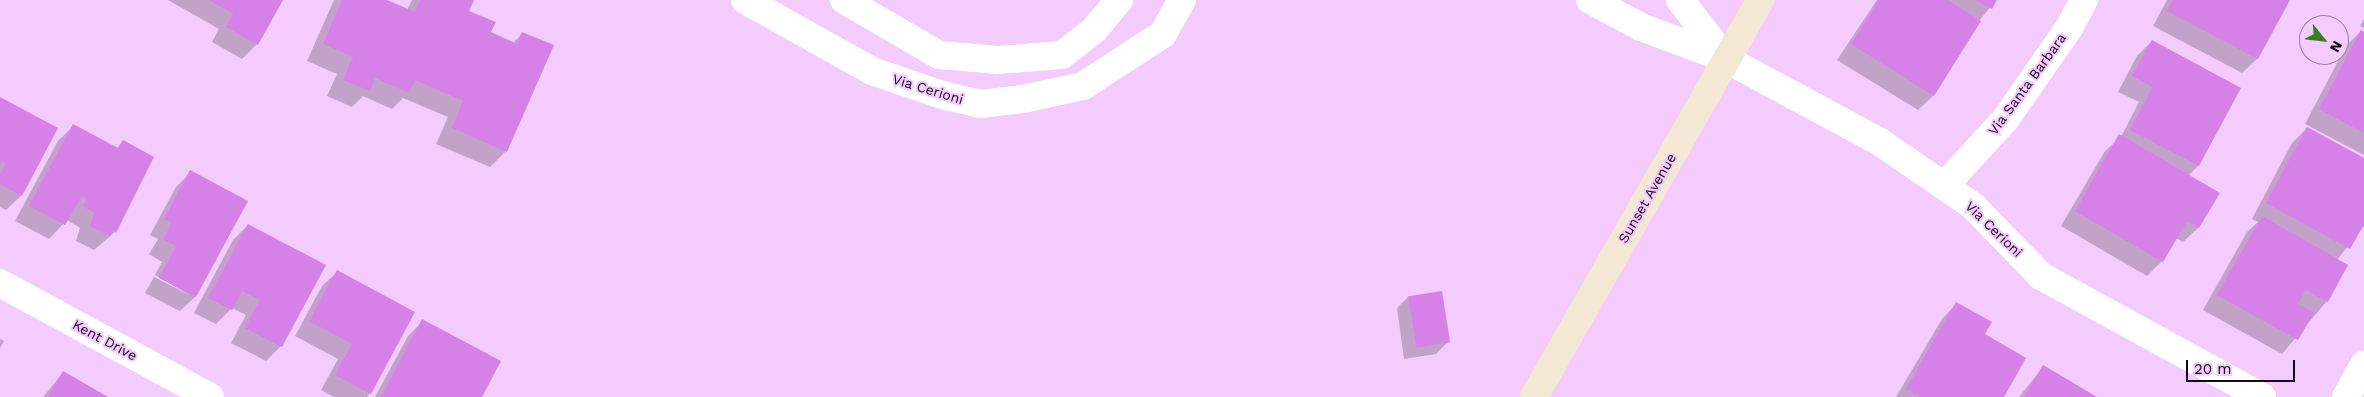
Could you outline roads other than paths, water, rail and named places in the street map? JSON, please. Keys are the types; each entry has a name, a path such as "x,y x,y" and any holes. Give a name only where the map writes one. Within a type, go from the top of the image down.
{"main road":[{"name":"Sunset Avenue","path":"1534,397 1760,0"}],"street":[{"name":"Via Cerioni","path":"745,0 872,70 942,95 980,104 1023,99 1083,86 1162,34 1182,0"},
{"path":"844,0 939,55 998,60 1062,55 1094,30 1118,0"},
{"name":"Via Cerioni","path":"1590,0 1641,27 1726,59 1880,142 1972,206 2041,276 2262,397"},
{"name":"Via Cerioni","path":"1680,0 1726,59"},
{"name":"Via Santa Barbara","path":"1944,186 2005,120 2069,28 2084,0"},
{"name":"Kent Drive","path":"0,284 210,397"},
{"path":"2346,397 2364,365"}]}
